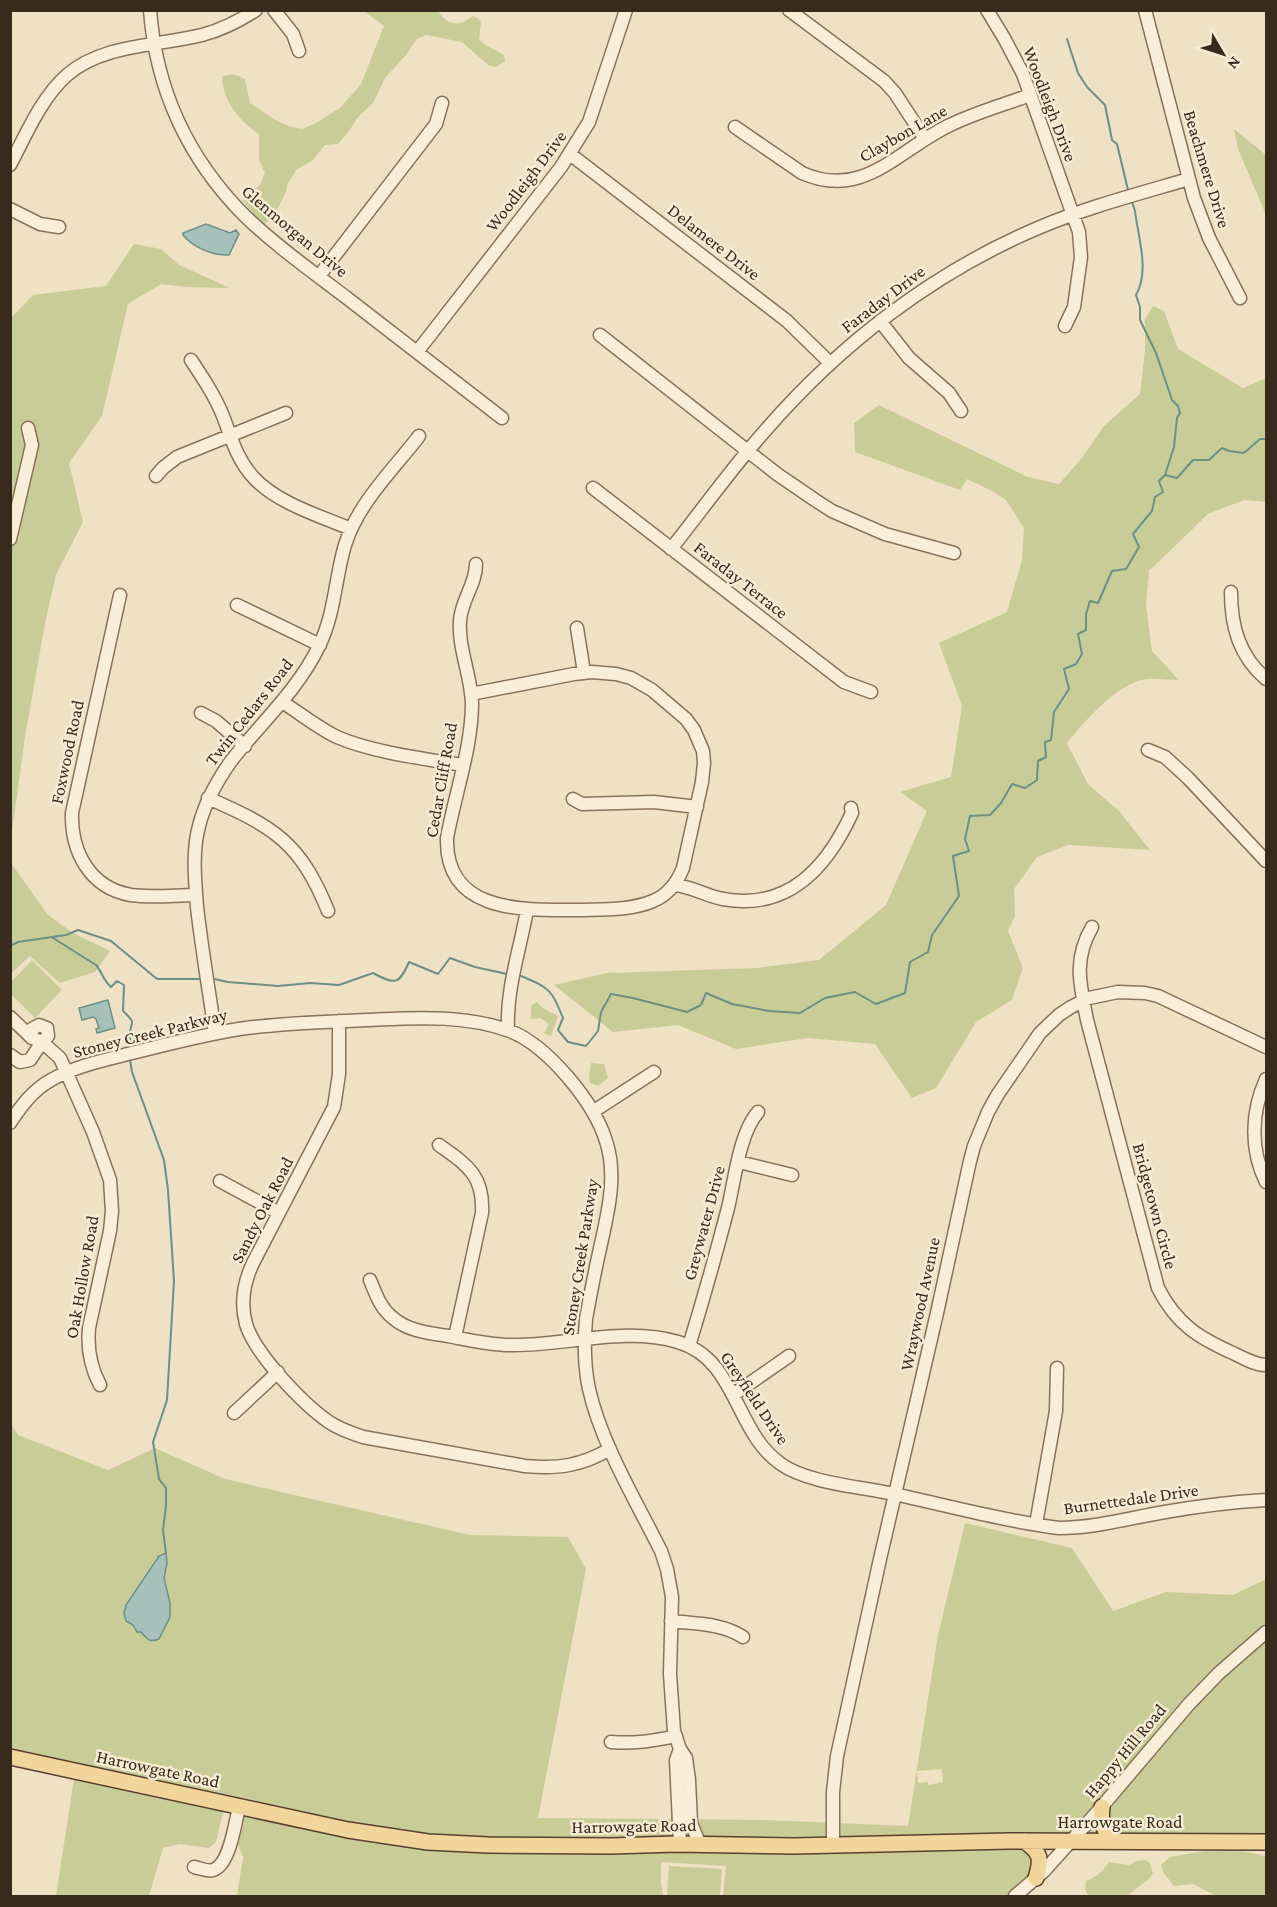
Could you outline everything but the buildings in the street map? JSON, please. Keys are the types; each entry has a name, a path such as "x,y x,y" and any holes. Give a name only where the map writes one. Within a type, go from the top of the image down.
{"main road":[{"name":"Harrowgate Road","path":"10,1757 348,1830 428,1842 526,1846 833,1845 1024,1841 1266,1842"},
{"path":"1102,1807 1100,1818 1102,1828 1116,1841"},
{"path":"1024,1841 1039,1855 1040,1864 1036,1878"}],"street":[{"name":"Glenmorgan Drive","path":"150,10 154,44 165,89 175,117 199,161 216,184 246,217 502,418"},
{"path":"10,165 54,89 66,76 95,57 209,33 236,22 256,10"},
{"path":"273,10 293,34 299,51"},
{"name":"Woodleigh Drive","path":"417,352 570,154 597,104 626,10"},
{"path":"789,10 884,81 895,93 926,139"},
{"name":"Woodleigh Drive","path":"987,10 1014,56 1030,95 1073,214 1081,244 1074,307 1065,326"},
{"name":"Beachmere Drive","path":"1144,10 1189,179 1209,238 1240,298"},
{"name":"Claybon Lane","path":"735,127 802,173 827,181 842,182 856,180 873,172 962,120 1030,95"},
{"path":"319,276 436,124 442,103"},
{"name":"Delamere Drive","path":"570,154 787,321 830,363"},
{"name":"Faraday Drive","path":"671,549 749,450 789,405 830,363 880,321 924,289 983,254 1022,235 1073,214 1189,179"},
{"path":"10,209 40,224 59,227"},
{"path":"880,321 909,358 950,393 961,411"},
{"path":"600,335 796,489 832,511 885,534 954,553"},
{"path":"190,360 212,394 245,467 259,483 284,500 351,529"},
{"path":"156,477 177,457 286,412"},
{"path":"10,539 13,517 32,445 28,428"},
{"name":"Twin Cedars Road","path":"215,1033 196,895 195,844 208,798 220,778 282,702 312,659 320,645 333,608 343,553 351,529 365,505 419,436"},
{"name":"Faraday Terrace","path":"592,489 844,682 872,692"},
{"name":"Cedar Cliff Road","path":"476,564 475,580 464,601 460,619 462,647 471,694 471,718 447,838 447,854 453,872 463,886 481,898 527,910 599,910 636,906 656,900 674,885"},
{"path":"1231,592 1231,614 1238,642 1250,662 1266,679"},
{"name":"Foxwood Road","path":"120,596 72,813 73,839 86,868 96,878 118,891 143,896 196,895"},
{"path":"237,605 320,645"},
{"path":"577,628 584,672"},
{"path":"471,694 584,672 603,672 631,678 652,690 686,719 694,730 703,751 704,763 683,868 674,885 689,887 715,897 740,901 765,898 788,890 813,873 832,851 852,813 851,808"},
{"path":"282,702 330,734 352,742 463,765"},
{"path":"201,713 216,721 245,746"},
{"path":"1148,750 1165,756 1266,861"},
{"path":"208,798 249,816 286,843 310,872 328,911"},
{"path":"573,799 582,804 654,802 697,807"},
{"path":"508,1030 510,985 527,910"},
{"name":"Bridgetown Circle","path":"1092,927 1082,947 1078,975 1158,1288 1181,1322 1203,1339 1248,1360 1266,1365"},
{"name":"Wraywood Avenue","path":"833,1845 833,1792 837,1756 972,1154 981,1127 998,1094 1041,1034 1059,1015 1083,1000 1103,994 1145,993 1187,1009 1266,1047"},
{"name":"Oak Hollow Road","path":"10,1017 60,1058 106,1166 112,1195 110,1232 87,1340 91,1367 100,1385"},
{"name":"Stoney Creek Parkway","path":"10,1123 19,1109 39,1088 65,1073 94,1063 240,1029 446,1018 508,1030 542,1051 577,1088 594,1112 607,1143 612,1176 584,1340 589,1389 610,1449 661,1551 670,1581 672,1597 670,1674 676,1736 686,1758 691,1823 700,1845"},
{"name":"Sandy Oak Road","path":"339,1022 339,1074 334,1107 249,1272 244,1294 244,1310 250,1334 265,1358 303,1400 330,1422 363,1437 540,1468 584,1462 610,1449"},
{"path":"10,1055 20,1062 30,1060 37,1040"},
{"path":"594,1112 654,1072"},
{"path":"1266,1079 1258,1102 1254,1134 1258,1161 1266,1182"},
{"name":"Greywater Drive","path":"689,1346 713,1264 748,1125 758,1112"},
{"path":"439,1145 474,1174 482,1190 483,1202 455,1337"},
{"path":"739,1162 792,1175"},
{"path":"220,1181 279,1213"},
{"name":"Greyfield Drive","path":"370,1280 382,1306 393,1319 414,1329 495,1344 648,1337 663,1338 689,1346 712,1362 719,1370 760,1443 780,1464 816,1478 895,1494"},
{"path":"733,1395 789,1356"},
{"path":"1036,1524 1056,1411 1057,1368"},
{"path":"234,1413 278,1372"},
{"name":"Burnettedale Drive","path":"895,1494 1059,1528 1074,1528 1224,1503 1266,1500"},
{"path":"671,1622 725,1629 743,1637"},
{"name":"Happy Hill Road","path":"1015,1896 1036,1878 1102,1807 1189,1704 1219,1673 1266,1632"},
{"path":"611,1742 630,1744 676,1736"},
{"name":"Stoney Creek Parkway","path":"680,1749 676,1760 680,1844"},
{"path":"194,1867 209,1871 223,1863 239,1807"}],"green space":[{"path":"364,11 438,11 446,20 454,23 463,22 473,16 481,22 479,39 481,42 504,55 505,61 496,67 488,65 462,42 426,35 417,39 385,78 373,103 358,117 338,144 325,145 312,161 297,169 288,183 277,210 265,224 255,217 243,200 260,185 265,173 259,160 259,134 233,110 225,94 222,77 231,74 245,79 250,103 277,121 302,129 316,123 340,108 361,84 384,26"},
{"path":"1234,129 1266,155 1266,215 1238,149"},
{"path":"134,244 161,249 179,265 230,288 161,284 128,304 102,416 69,463 83,522 56,575 45,623 25,737 11,839 11,318 33,295 106,286"},
{"path":"1153,306 1164,311 1178,349 1243,388 1266,378 1266,502 1244,500 1208,514 1149,571 1146,605 1152,651 1179,680 1146,679 1124,688 1102,705 1067,743 1088,784 1119,811 1150,850 1068,845 1037,857 1014,889 1015,916 1008,931 1023,968 1012,1000 976,1022 936,1088 912,1098 875,1044 808,1038 736,1049 678,1025 613,1032 554,985 607,973 757,968 819,960 886,905 927,811 900,792 951,777 962,706 939,643 1007,612 1022,560 1024,528 1006,500 967,479 960,490 855,452 854,423 879,405 1028,477 1059,484 1082,458 1104,426 1140,394 1145,350 1145,319"},
{"path":"11,863 48,915 73,933 110,951 95,972 60,983 30,956 11,974"},
{"path":"32,960 62,990 35,1018 11,994 11,982"},
{"path":"537,1002 558,1016 551,1036 544,1033 549,1024 541,1018 531,1019 531,1006"},
{"path":"591,1063 604,1064 608,1078 598,1086 590,1083"},
{"path":"10,1422 18,1435 108,1470 155,1448 225,1479 470,1535 568,1537 586,1569 538,1818 767,1820 908,1826 938,1635 965,1523 1072,1548 1113,1611 1166,1592 1233,1595 1266,1579 1266,1842 1025,1841 1040,1864 1015,1896 723,1896 726,1866 661,1862 663,1896 237,1896 243,1857 237,1842 246,1809 225,1804 216,1842 209,1848 179,1844 163,1848 149,1896 56,1896 75,1772 11,1757","holes":["942,1769 943,1782 928,1785 928,1782 918,1783 917,1771"]},
{"path":"1204,1851 1244,1852 1266,1857 1266,1896 1216,1896 1193,1884 1174,1886 1163,1872 1161,1865 1170,1857"},
{"path":"1144,1860 1149,1862 1153,1873 1149,1879 1127,1896 1089,1896 1085,1890 1086,1881 1093,1878 1109,1862 1129,1865"},
{"path":"669,1866 722,1869 720,1896 667,1896"}],"water":[{"path":"206,224 230,233 236,230 239,234 229,255 203,250 183,235 183,233"},
{"path":"108,1000 115,1028 97,1033 96,1029 99,1028 96,1019 93,1017 82,1020 79,1008"},
{"path":"166,1553 164,1578 170,1603 170,1617 159,1639 150,1640 126,1621 124,1613 126,1605 159,1556"}],"waterway":[{"path":"1067,39 1078,73 1087,87 1105,105 1112,140 1117,144 1128,190"},
{"path":"1132,202 1143,265 1140,286 1136,295 1140,307 1140,320 1156,353 1172,400 1178,406 1180,413 1177,418 1174,447 1165,475"},
{"path":"521,976 544,987 552,995 563,1018 558,1030 568,1042 586,1046 598,1031 601,1012 611,994 687,1012 701,1005 706,993 732,1004 769,1011 800,1013 825,998 855,992 876,1004 905,993 910,962 928,952 932,935 959,896 953,856 969,851 965,839 970,816 990,815 1001,803 1012,784 1025,788 1037,780 1038,761 1046,757 1045,742 1051,740 1054,712 1069,689 1064,669 1076,664 1082,654 1078,634 1086,630 1086,614 1090,601 1098,603 1112,571 1126,569 1139,547 1133,534 1152,511 1155,497 1163,492 1159,481 1165,475 1177,478 1193,460 1209,460 1222,448 1244,453 1260,439 1266,439"},
{"path":"10,946 18,942 66,935 78,930 111,941 157,979 200,979"},
{"path":"53,938 96,965 111,987 117,981 124,985 123,1011 132,1021 131,1047"},
{"path":"214,979 278,986 310,983 339,985 373,973 386,980 396,981 409,962 438,974 450,958 475,967 507,974"},
{"path":"130,1060 132,1072 164,1160 168,1190 174,1281 167,1400 153,1442 159,1479 166,1488 163,1530 166,1553"}]}
